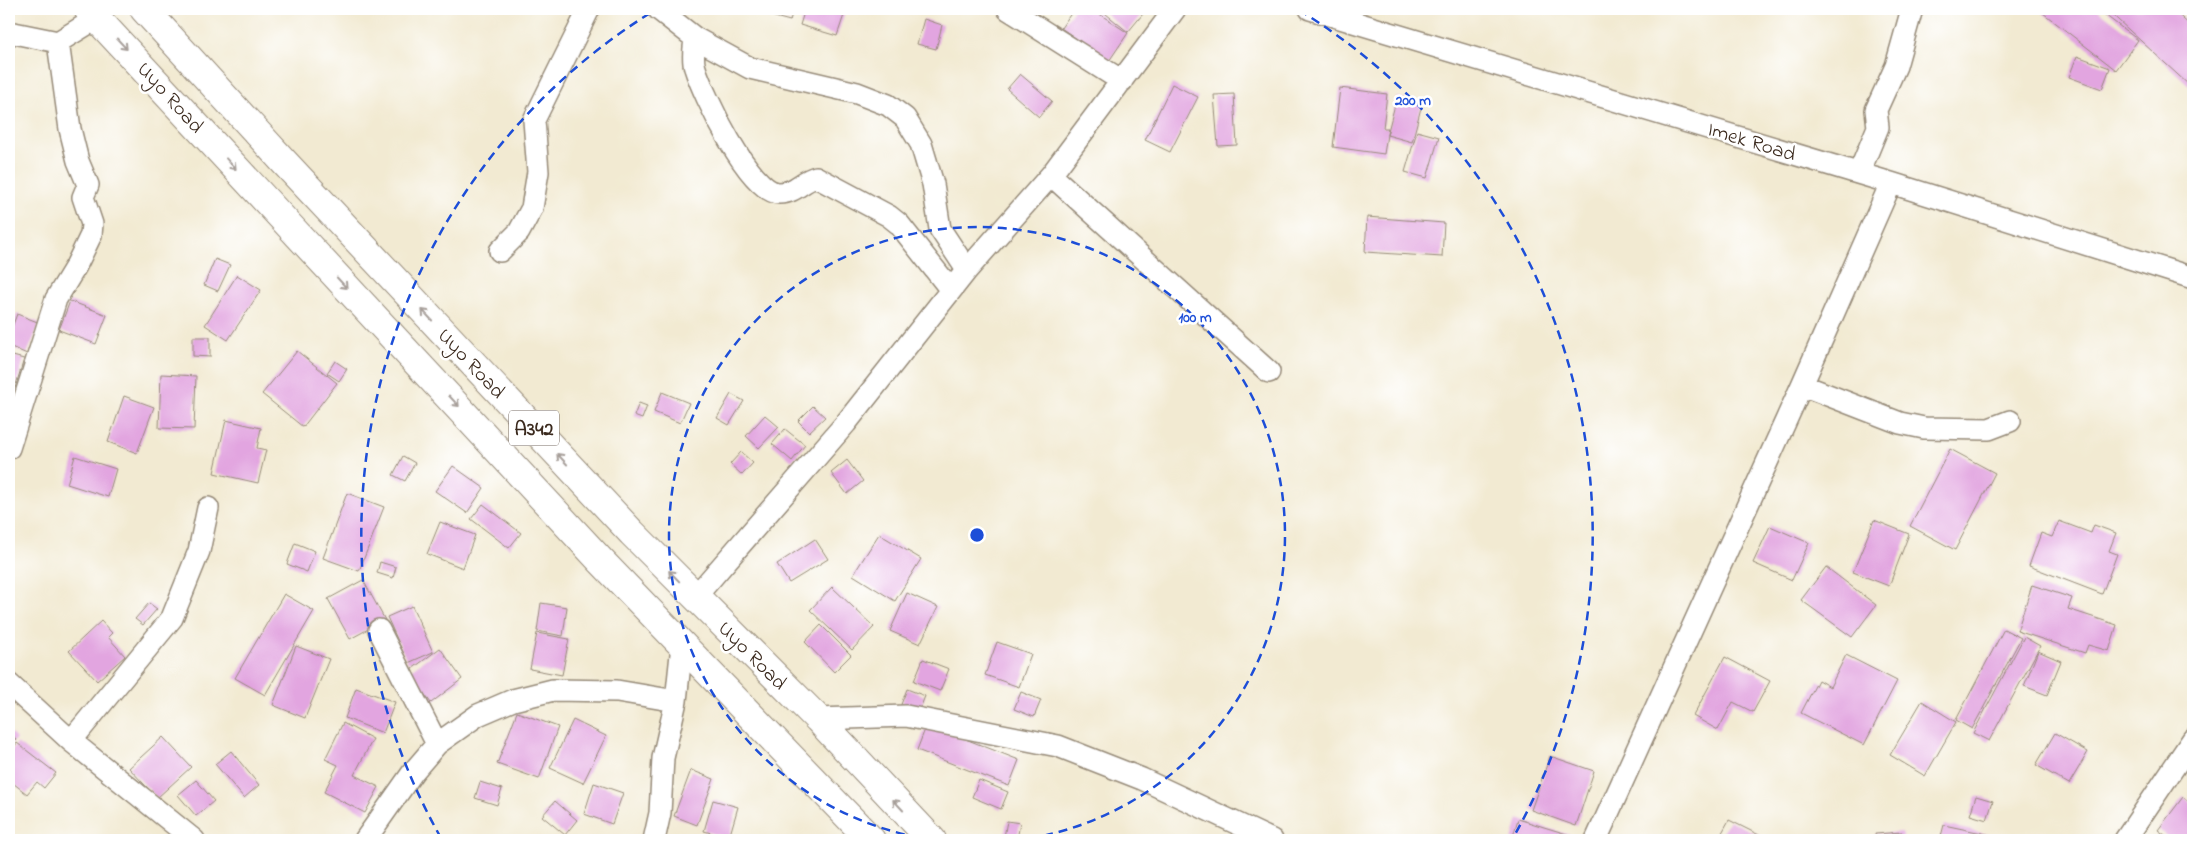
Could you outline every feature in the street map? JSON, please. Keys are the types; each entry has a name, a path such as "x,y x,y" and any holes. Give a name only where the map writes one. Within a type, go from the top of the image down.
{"highway":[{"name":"Uyo Road","path":"148,10 292,171 625,526 818,719 932,840"},
{"name":"Uyo Road","path":"92,13 601,561 871,840"}],"street":[{"path":"500,252 519,232 532,208 538,172 534,120 589,9"},
{"path":"658,9 694,38 750,68 857,93 888,105 905,118 921,144 933,184 940,229 967,270"},
{"path":"1008,9 1122,82"},
{"path":"695,597 846,423 967,270 1051,176 1175,9"},
{"name":"Imek Road","path":"1310,9 1859,173 2193,278"},
{"path":"1859,173 1878,127 1876,110 1896,66 1912,9"},
{"path":"58,42 92,13"},
{"path":"9,32 58,42"},
{"path":"694,38 694,66 710,104 744,165 761,186 777,194 796,190 807,180 816,177 879,209 899,224 951,290"},
{"path":"9,448 56,299 76,266 91,235 92,224 83,198 88,185 78,161 70,129 58,42"},
{"path":"1051,176 1269,372"},
{"path":"1596,840 1802,385 1891,183"},
{"path":"1802,385 1900,424 1924,428 1989,429 2010,421"},
{"path":"72,741 172,618 200,551 208,508"},
{"path":"379,630 437,744"},
{"path":"654,840 660,813 662,758 676,701 682,645"},
{"path":"9,684 72,741 194,840"},
{"path":"365,840 413,772 437,744 478,715 513,700 553,690 617,691 676,701"},
{"path":"818,719 906,716 1058,746 1142,779 1272,840"},
{"path":"2125,840 2193,739"}],"building":[{"path":"757,9 793,9 790,21 756,12"},
{"path":"805,9 846,9 837,36 800,25"},
{"path":"1074,9 1092,9 1128,33 1109,61 1061,28"},
{"path":"1100,9 1147,9 1128,32"},
{"path":"2038,9 2097,9 2138,40 2116,70"},
{"path":"2106,9 2172,9 2193,28 2193,80 2189,85"},
{"path":"924,19 942,25 936,49 917,44"},
{"path":"2077,56 2110,68 2102,89 2069,77"},
{"path":"1020,74 1052,101 1039,117 1007,89"},
{"path":"1172,84 1198,97 1170,152 1145,140"},
{"path":"1340,88 1387,94 1383,128 1388,128 1384,154 1333,147"},
{"path":"1234,94 1237,145 1218,146 1214,95"},
{"path":"1397,97 1422,104 1412,142 1387,135"},
{"path":"1417,131 1439,137 1427,178 1405,172"},
{"path":"1367,217 1444,223 1442,257 1365,252"},
{"path":"215,259 230,265 218,291 204,285"},
{"path":"237,275 261,290 228,340 205,325"},
{"path":"70,301 107,315 96,344 59,330"},
{"path":"17,314 40,323 27,354 9,346 9,335"},
{"path":"193,337 210,337 210,357 193,356"},
{"path":"297,351 337,383 303,427 262,394"},
{"path":"9,355 24,359 15,388 9,386"},
{"path":"335,361 347,369 339,381 327,373"},
{"path":"161,374 196,376 194,429 159,428"},
{"path":"662,392 689,403 680,423 654,412"},
{"path":"731,394 744,401 729,425 717,418"},
{"path":"124,396 154,407 137,453 108,442"},
{"path":"639,403 647,406 642,419 634,416"},
{"path":"813,406 825,417 809,432 798,421"},
{"path":"765,415 779,427 759,448 746,436"},
{"path":"226,420 261,428 257,448 266,450 258,483 214,473"},
{"path":"785,429 805,445 792,461 772,444"},
{"path":"1950,449 1995,473 1955,550 1910,526"},
{"path":"741,452 753,463 742,475 730,464"},
{"path":"75,456 116,469 108,497 67,484"},
{"path":"403,456 415,463 405,481 393,475"},
{"path":"847,460 863,481 847,494 831,473"},
{"path":"453,466 484,488 467,513 435,491"},
{"path":"347,493 384,507 359,571 323,558"},
{"path":"483,504 521,533 509,548 471,519"},
{"path":"1874,520 1909,534 1889,586 1853,572"},
{"path":"2059,521 2091,533 2094,525 2116,533 2109,551 2117,554 2102,594 2029,566 2041,533 2052,537"},
{"path":"440,522 475,535 463,568 427,554"},
{"path":"1770,526 1809,543 1792,580 1753,563"},
{"path":"879,534 921,559 895,601 853,575"},
{"path":"815,539 828,559 789,583 777,564"},
{"path":"295,543 315,551 307,572 287,564"},
{"path":"380,562 396,567 393,578 377,573"},
{"path":"1826,567 1876,605 1852,637 1801,600"},
{"path":"363,580 385,620 350,639 328,599"},
{"path":"2032,585 2072,598 2068,609 2117,625 2109,651 2088,645 2085,653 2017,631"},
{"path":"832,587 874,627 852,650 810,610"},
{"path":"907,593 938,607 920,644 890,631"},
{"path":"284,594 314,611 265,695 235,678"},
{"path":"149,603 157,609 143,625 135,619"},
{"path":"541,603 567,607 563,636 537,631"},
{"path":"412,606 433,652 408,663 387,617"},
{"path":"101,621 112,633 108,637 125,656 97,681 69,651"},
{"path":"821,625 851,655 834,672 805,642"},
{"path":"2004,629 2021,638 1972,729 1956,720"},
{"path":"537,633 569,639 562,675 530,669"},
{"path":"2024,637 2040,646 1989,741 1973,733"},
{"path":"997,642 1031,654 1019,687 985,675"},
{"path":"296,646 329,659 305,718 273,705"},
{"path":"440,648 462,679 431,703 408,672"},
{"path":"2038,651 2061,661 2047,695 2024,686"},
{"path":"1846,655 1897,681 1864,745 1801,713 1818,680 1830,687"},
{"path":"1725,657 1770,681 1753,712 1733,702 1718,730 1693,716"},
{"path":"923,659 949,669 940,691 914,681"},
{"path":"356,688 395,702 383,733 345,718"},
{"path":"907,689 925,696 918,714 900,707"},
{"path":"1021,692 1041,700 1034,717 1014,709"},
{"path":"1922,701 1956,722 1925,776 1890,755"},
{"path":"517,712 558,727 539,779 497,764"},
{"path":"573,720 606,736 583,783 550,768"},
{"path":"343,723 373,739 354,775 379,787 365,813 324,792 338,765 325,759"},
{"path":"927,724 1019,760 1009,786 917,750"},
{"path":"9,731 16,739 9,746"},
{"path":"2055,733 2088,752 2069,784 2036,765"},
{"path":"163,737 191,767 157,798 129,768"},
{"path":"17,743 56,773 44,788 37,782 27,794 9,780 9,754"},
{"path":"231,751 259,785 244,798 215,764"},
{"path":"1550,756 1594,771 1576,826 1531,810"},
{"path":"691,770 714,779 697,825 674,816"},
{"path":"196,780 214,801 196,816 178,795"},
{"path":"979,780 1008,792 1001,809 972,797"},
{"path":"480,782 502,789 497,805 475,798"},
{"path":"594,783 623,793 612,824 584,814"},
{"path":"1976,796 1993,801 1987,820 1970,815"},
{"path":"2183,797 2193,805 2193,840 2172,840 2158,830"},
{"path":"713,800 738,807 729,838 704,831"},
{"path":"555,801 577,820 565,835 542,816"},
{"path":"1518,819 1570,835 1568,840 1512,840"},
{"path":"1729,820 1769,840 1718,840"},
{"path":"1007,821 1020,823 1017,840 1004,837"},
{"path":"1944,825 2010,839 2010,840 1940,840"},
{"path":"1902,832 1903,840 1876,840 1875,834"}]}
